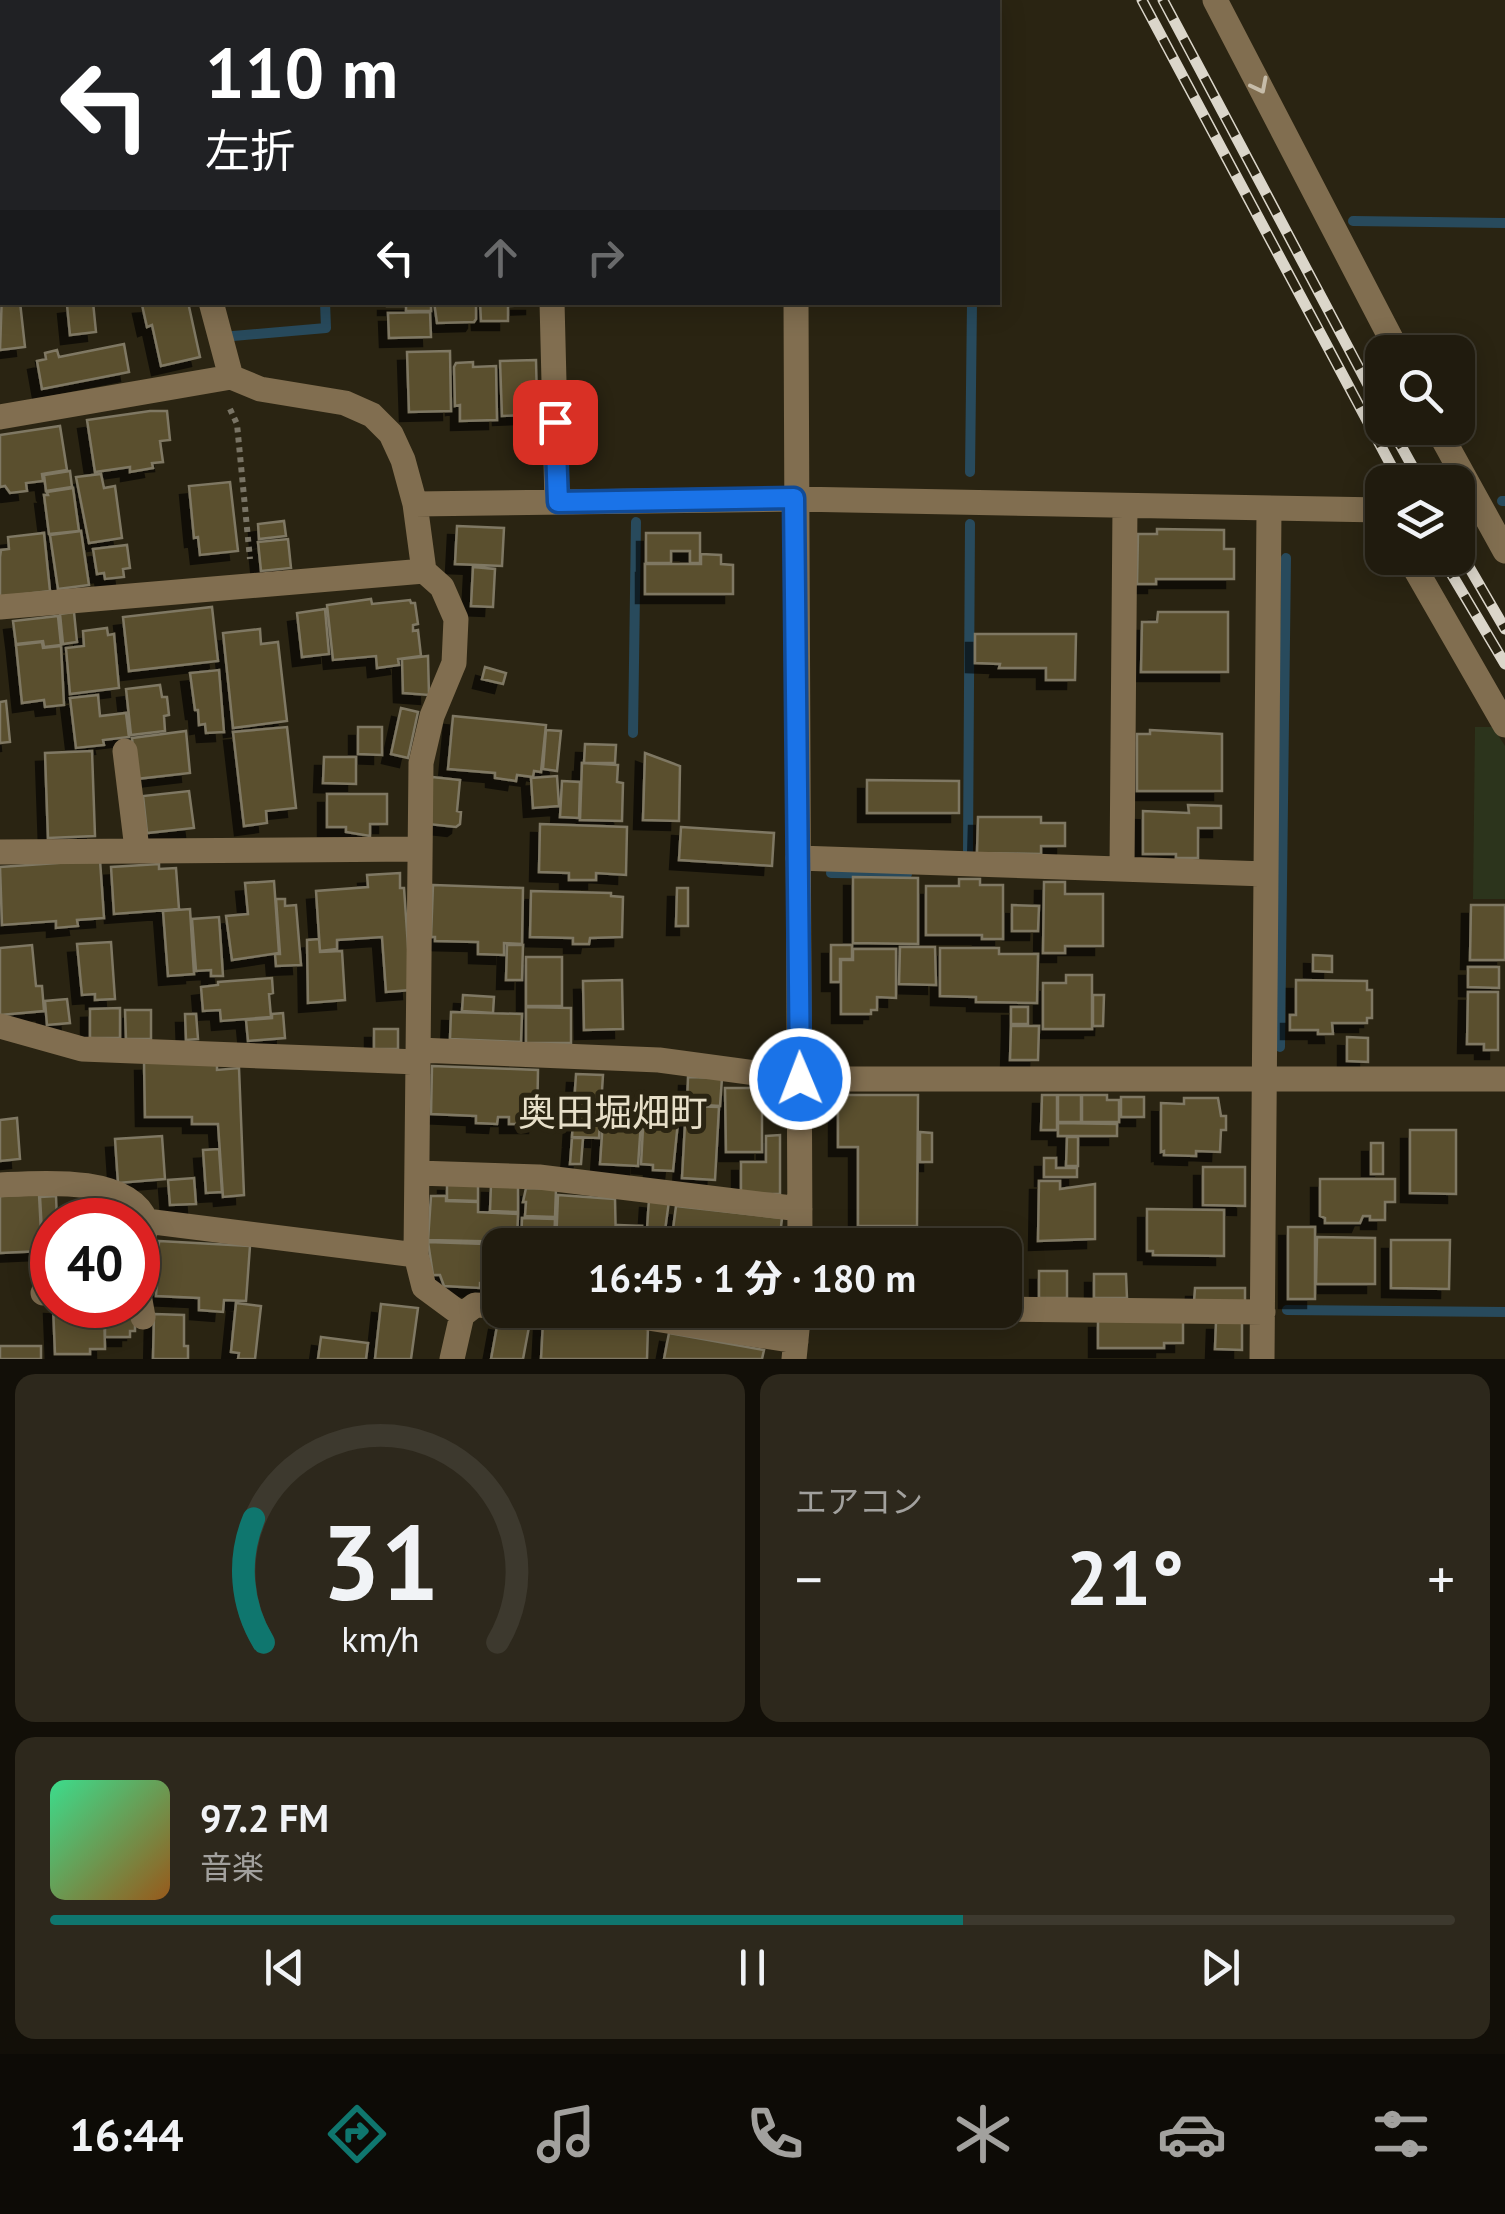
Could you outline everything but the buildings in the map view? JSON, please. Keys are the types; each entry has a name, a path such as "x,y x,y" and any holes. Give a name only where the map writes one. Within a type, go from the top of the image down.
{"street":[{"path":"1215,0 1389,335"},
{"path":"211,305 223,379"},
{"path":"552,305 558,502"},
{"path":"796,305 800,1228"},
{"path":"0,417 223,379 345,403 372,416 391,434 415,504 424,571 442,587 456,618 454,663 432,716 421,763 416,1255 424,1287 462,1315"},
{"path":"1446,445 1505,551"},
{"path":"415,504 794,498 1365,511"},
{"path":"1122,869 1125,506"},
{"path":"1262,1359 1270,510"},
{"path":"0,607 424,571"},
{"path":"1419,575 1505,726"},
{"path":"125,750 136,849"},
{"path":"0,852 418,850"},
{"path":"798,858 1266,874"},
{"path":"0,1026 82,1048 659,1060 800,1079 1505,1079"},
{"path":"417,1173 539,1177 800,1209"},
{"path":"0,1185 64,1182 126,1198"},
{"path":"160,1222 416,1255"},
{"path":"452,1359 462,1315 482,1305"},
{"path":"1022,1309 1263,1312"},
{"path":"686,1328 795,1350"}],"path":[{"path":"223,379 237,424 253,586"}],"green space":[{"path":"1475,727 1493,727 1505,746 1505,899 1473,899"}],"waterway":[{"path":"1353,221 1505,223"},
{"path":"233,336 326,328 325,305"},
{"path":"970,472 972,305"},
{"path":"633,733 636,522"},
{"path":"968,851 970,524"},
{"path":"1280,1047 1286,558"},
{"path":"831,873 907,874"},
{"path":"1287,1310 1505,1312"}],"railway":[{"path":"1142,0 1391,465"},
{"path":"1163,0 1365,379"},
{"path":"1400,445 1412,465"},
{"path":"1452,575 1505,664"},
{"path":"1474,575 1505,629"}],"district":[{"name":"奥田堀畑町","path":"613,1113"}],"route":[{"path":"555,422 558,502 794,498 800,1079"}]}
